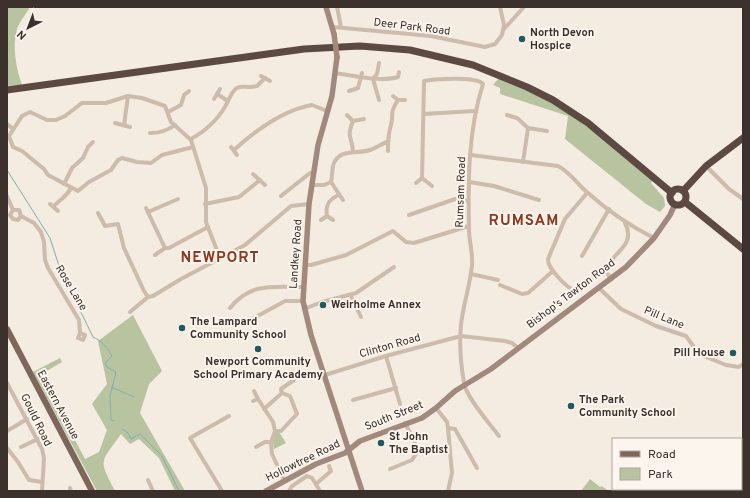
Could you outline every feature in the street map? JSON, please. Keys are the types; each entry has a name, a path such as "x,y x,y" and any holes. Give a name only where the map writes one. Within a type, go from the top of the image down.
{"highway":[{"path":"7,90 304,49 360,46 410,50 473,65 527,87 554,100 588,123 672,193"},
{"path":"683,191 706,166 743,138"},
{"path":"678,189 683,191 686,195 685,202 679,205 675,204 671,200 672,193 678,189"},
{"path":"685,202 743,249"}],"main road":[{"path":"326,7 333,27"},
{"name":"Landkey Road","path":"333,27 337,57 336,73 332,96 318,145 309,204 303,301 314,344 362,491"},
{"name":"Bishop's Tawton Road","path":"464,385 491,369 550,326 638,257 654,238 670,215 675,204"},
{"name":"Eastern Avenue","path":"7,329 92,491"},
{"name":"South Street","path":"349,450 360,441 405,423 422,418 464,385"},
{"name":"Hollowtree Road","path":"266,491 284,480 349,450"}],"street":[{"path":"337,7 341,26"},
{"path":"500,7 504,29"},
{"name":"Deer Park Road","path":"333,27 341,26 431,36 484,47 496,43 502,37 504,29 524,7"},
{"path":"373,79 377,74 379,63"},
{"path":"336,73 362,76 373,79 392,79 398,77 399,72"},
{"path":"349,91 358,88 362,76"},
{"path":"191,139 208,128 223,112 233,92 239,86 258,86 265,78"},
{"path":"373,79 379,100"},
{"name":"Rumsam Road","path":"424,114 424,81 471,79 483,84 474,112 468,201 472,263 460,336 464,385"},
{"path":"214,99 220,89"},
{"path":"168,112 181,105 182,94 188,91"},
{"path":"217,94 228,101"},
{"path":"124,125 128,96"},
{"path":"193,146 162,155 152,164 122,158 118,160 111,170 89,182 80,191 71,188 48,175 44,168 22,151 13,147 9,136 26,113 34,113 47,120 56,120 65,116 82,103 106,103 128,96 142,98 165,106 172,122 191,139 206,188 208,227 220,258"},
{"path":"393,96 398,100 405,100"},
{"path":"388,151 387,142 392,111 398,100"},
{"path":"237,155 232,148 292,111 312,105 327,111"},
{"path":"416,183 422,178 424,114 474,112"},
{"path":"347,115 353,121"},
{"path":"507,115 517,118 528,130 547,131"},
{"path":"353,121 364,119"},
{"path":"353,121 348,135 353,152"},
{"path":"115,123 130,127"},
{"path":"7,124 13,129"},
{"path":"150,133 158,133 175,125"},
{"path":"523,162 528,130"},
{"path":"64,184 70,173 83,158 86,146 93,142"},
{"path":"343,200 331,182 335,161 340,156 370,149 387,142"},
{"path":"423,153 428,153"},
{"path":"471,155 558,166 566,171 588,193 625,223 654,238"},
{"path":"706,166 729,189 743,199"},
{"path":"281,196 310,173 314,173"},
{"path":"253,174 265,185"},
{"path":"422,178 432,186"},
{"path":"206,204 239,197 260,180"},
{"path":"312,184 324,186 331,182"},
{"path":"470,182 494,186 539,200"},
{"path":"58,211 52,205 65,198 71,188"},
{"path":"588,193 563,223 548,259 549,266 568,288 576,291 580,290 605,270 608,264 626,244 628,235 625,223"},
{"path":"333,220 327,216 326,208 328,202 339,194"},
{"path":"7,196 13,210"},
{"path":"165,248 147,210 178,199"},
{"path":"409,215 416,214 454,199 468,201"},
{"path":"130,312 148,297 153,296 251,241 291,206 309,204"},
{"path":"582,256 609,209"},
{"path":"13,210 19,210 21,216 16,220 9,218 13,210"},
{"path":"98,213 105,226 120,223 124,248 148,297"},
{"name":"Rose Lane","path":"21,216 34,223 41,232 44,242 46,263 77,315 80,333"},
{"path":"321,220 327,216"},
{"path":"306,265 311,265 346,255 393,230 406,242 414,244 469,226"},
{"path":"155,255 165,248 169,248 208,227"},
{"path":"304,309 330,299 351,296 394,267"},
{"path":"605,270 611,279"},
{"path":"500,286 522,294 528,293 553,271"},
{"path":"471,274 498,280"},
{"path":"230,308 250,290 265,287 304,287"},
{"name":"Pill Lane","path":"599,288 621,309 656,326 686,336 699,354 735,367 743,364"},
{"path":"351,296 361,317"},
{"path":"252,319 262,312 285,301 303,301"},
{"path":"460,336 505,341 512,343 518,348"},
{"name":"Clinton Road","path":"325,376 386,356 460,336"},
{"path":"386,356 400,404"},
{"path":"282,394 281,389 294,380 293,372"},
{"name":"Gould Road","path":"7,384 38,439 44,458 42,491"},
{"path":"464,385 476,406 499,436"},
{"path":"352,400 396,388"},
{"path":"254,391 273,422 275,431 272,442 272,454 284,480"},
{"path":"264,409 282,394"},
{"path":"275,431 281,431 297,414 290,396 282,394"},
{"path":"253,401 258,399"},
{"path":"436,408 447,422 448,428 452,473 448,491"},
{"path":"222,491 190,438 229,416"},
{"path":"7,431 14,424 27,419"},
{"path":"390,469 412,460 416,454 415,443 405,423"},
{"path":"448,428 455,428 477,468"},
{"path":"21,447 38,439"},
{"path":"256,446 265,442 272,442"},
{"path":"7,448 8,452 18,462 30,480 42,482"},
{"path":"316,484 331,471 329,466"},
{"path":"288,491 292,486 307,476 312,478 320,491"},
{"path":"148,480 153,491"}],"green space":[{"path":"7,7 30,7 18,26 15,43 15,57 22,85 7,86"},
{"path":"499,78 547,100 617,150 653,180 651,183 664,198 665,206 660,212 646,204 565,139 568,116 500,94 500,88 493,85"},
{"path":"133,315 162,371 149,384 140,413 185,491 175,491 159,458 139,439 130,444 121,434 105,457 104,461 106,472 115,491 97,491 33,372 60,358 62,362 45,372 51,384 47,387 85,459 99,452 107,430 92,404 107,384 98,341"},
{"path":"279,432 286,443 274,449 273,443 276,433"},
{"path":"590,479 600,487 602,486 607,490 581,491"}],"waterway":[{"path":"7,170 50,238 60,269 93,337 104,345 112,356 105,363 107,367 116,372 110,396 111,420 114,421"},
{"path":"111,387 134,397"},
{"path":"122,429 128,433 131,439 140,434 162,456 179,491"}],"place":[{"name":"North Devon Hospice","path":"522,39"},
{"name":"Weirholme Annex","path":"323,305"},
{"name":"The Lampard Community School","path":"182,328"},
{"name":"Newport Community School Primary Academy","path":"258,349"},
{"name":"Pill House","path":"733,353"},
{"name":"The Park Community School","path":"571,406"},
{"name":"St John The Baptist","path":"381,443"}],"district":[{"name":"RUMSAM","path":"524,221"},
{"name":"NEWPORT","path":"220,258"}]}
